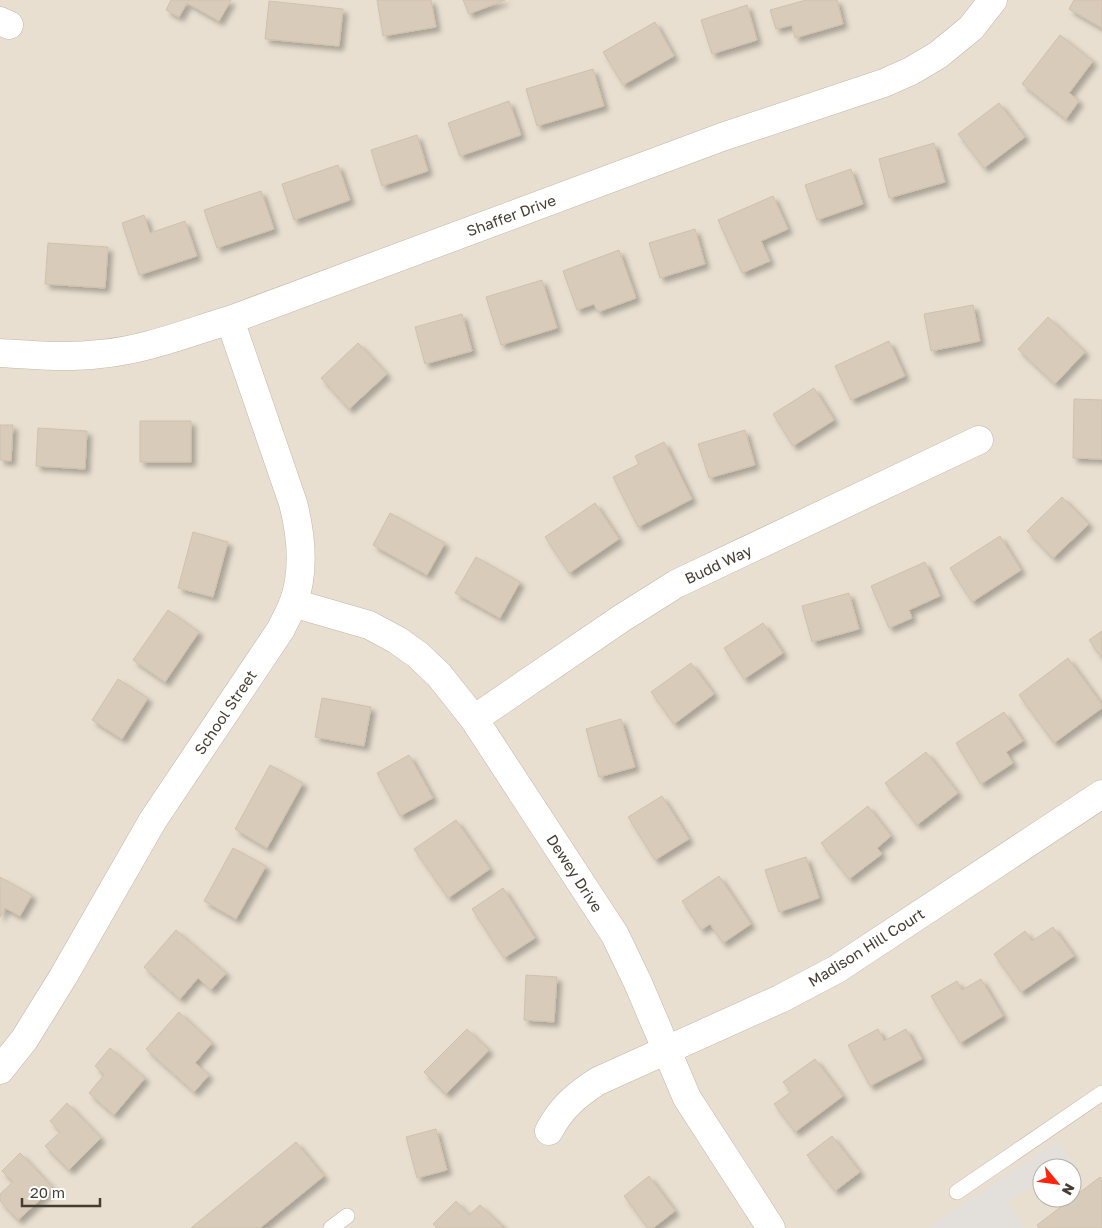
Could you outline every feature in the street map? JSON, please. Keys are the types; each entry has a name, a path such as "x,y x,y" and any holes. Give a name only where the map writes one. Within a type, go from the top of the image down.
{"street":[{"name":"Shaffer Drive","path":"0,353 53,356 100,354 147,346 230,320 722,137 884,83 911,71 938,55 971,28 993,0"},
{"name":"School Street","path":"0,1070 24,1040 58,985 153,820 281,629 293,603 299,574 301,550 298,520 230,320"},
{"name":"Budd Way","path":"474,719 622,618 676,584 979,440"},
{"name":"Dewey Drive","path":"293,603 369,625 397,640 418,655 439,675 474,719 615,935 638,983 687,1098 771,1228"},
{"name":"Madison Hill Court","path":"549,1131 557,1114 581,1092 598,1081 780,999 837,969 1102,794"}],"lane":[{"path":"957,1192 1102,1093"},
{"path":"331,1228 347,1216"}],"shaded area":[{"path":"0,0 1102,0 1102,1228 0,1228"},
{"path":"1058,1140 1069,1158 1032,1158 1032,1186 1007,1203 1026,1228 928,1228"}],"building":[{"path":"171,0 231,0 219,21 187,3 179,17 166,10"},
{"path":"377,0 431,0 436,27 383,36"},
{"path":"463,0 505,0 469,14"},
{"path":"806,0 837,0 843,24 795,38 792,25 776,29 770,10"},
{"path":"1074,0 1102,0 1102,28 1069,9"},
{"path":"269,1 343,9 339,46 265,39"},
{"path":"747,5 757,40 712,54 701,20"},
{"path":"655,22 674,56 623,85 603,52"},
{"path":"1060,35 1093,61 1069,93 1079,101 1066,119 1022,84"},
{"path":"593,69 604,106 537,126 526,89"},
{"path":"509,101 521,135 460,156 448,123"},
{"path":"999,103 1025,137 984,168 958,134"},
{"path":"417,135 428,171 382,186 371,150"},
{"path":"934,143 945,182 889,198 879,159"},
{"path":"338,165 350,200 294,220 282,184"},
{"path":"851,169 863,204 817,220 805,185"},
{"path":"261,191 274,229 217,248 204,210"},
{"path":"773,196 788,229 761,241 770,261 742,273 718,220"},
{"path":"144,215 150,233 185,221 197,256 139,275 122,223"},
{"path":"695,229 705,264 660,278 649,243"},
{"path":"48,243 108,247 105,288 45,284"},
{"path":"619,250 636,298 598,312 594,304 577,310 563,271"},
{"path":"542,280 557,328 501,345 486,297"},
{"path":"973,305 980,341 931,351 924,314"},
{"path":"462,314 472,351 425,364 415,327"},
{"path":"1048,317 1085,352 1055,384 1018,349"},
{"path":"889,341 905,376 851,400 835,366"},
{"path":"358,343 387,374 349,409 321,378"},
{"path":"814,388 834,420 793,446 773,414"},
{"path":"1074,399 1102,400 1102,459 1073,458"},
{"path":"140,421 191,421 191,462 140,462"},
{"path":"0,425 13,425 11,461 0,460"},
{"path":"38,428 87,431 85,469 36,466"},
{"path":"745,430 755,465 709,478 698,444"},
{"path":"664,442 692,499 638,527 613,477 639,464 635,456"},
{"path":"1062,497 1089,524 1053,558 1027,531"},
{"path":"595,503 619,539 569,573 545,537"},
{"path":"390,513 445,543 427,575 373,545"},
{"path":"193,532 228,542 213,597 178,588"},
{"path":"1000,536 1021,570 972,602 950,568"},
{"path":"476,557 520,582 500,618 455,593"},
{"path":"925,562 940,596 909,610 912,618 889,628 871,586"},
{"path":"849,593 859,629 812,642 802,606"},
{"path":"168,610 199,632 165,682 133,660"},
{"path":"763,623 783,653 744,679 724,648"},
{"path":"1102,631 1102,658 1089,640"},
{"path":"1068,658 1102,705 1102,708 1054,743 1019,695"},
{"path":"691,663 714,694 674,724 651,692"},
{"path":"118,679 148,698 122,739 92,720"},
{"path":"322,698 371,707 364,746 315,737"},
{"path":"1004,712 1023,741 1006,752 1013,763 981,784 956,743"},
{"path":"621,719 635,767 599,777 586,729"},
{"path":"926,752 958,793 917,825 885,783"},
{"path":"409,755 433,798 400,816 377,773"},
{"path":"270,765 303,783 267,848 235,829"},
{"path":"662,796 689,839 655,860 628,817"},
{"path":"868,806 891,836 877,848 882,854 849,879 821,843"},
{"path":"456,820 490,869 448,898 414,849"},
{"path":"233,848 266,866 236,919 204,901"},
{"path":"806,857 819,898 779,912 765,870"},
{"path":"719,876 751,924 723,943 710,924 701,930 682,901"},
{"path":"0,877 32,895 20,916 5,908 0,917"},
{"path":"503,888 535,938 504,958 472,909"},
{"path":"1053,927 1074,956 1021,992 994,954 1025,931 1032,941"},
{"path":"176,930 226,973 211,990 198,978 180,999 144,967"},
{"path":"526,975 557,977 554,1022 524,1020"},
{"path":"981,979 1003,1016 960,1043 931,996 957,981 962,990"},
{"path":"179,1012 212,1043 195,1063 209,1075 194,1092 146,1049"},
{"path":"467,1029 489,1050 446,1094 424,1072"},
{"path":"878,1029 884,1041 906,1029 922,1059 870,1086 848,1045"},
{"path":"110,1048 145,1078 114,1115 89,1093 104,1075 95,1066"},
{"path":"815,1059 843,1096 795,1132 774,1104 791,1092 783,1082"},
{"path":"67,1103 101,1138 69,1170 45,1146 60,1132 50,1121"},
{"path":"436,1129 447,1170 417,1178 406,1137"},
{"path":"832,1136 860,1172 835,1191 807,1155"},
{"path":"296,1142 324,1176 260,1228 191,1228"},
{"path":"20,1153 53,1188 18,1220 0,1201 0,1194 13,1182 2,1171"},
{"path":"649,1176 675,1211 653,1228 648,1228 624,1196"},
{"path":"1100,1177 1102,1180 1102,1228 1039,1228 1037,1225 1059,1208 1082,1208 1082,1191"},
{"path":"456,1201 469,1215 480,1205 504,1228 437,1228 433,1224"}]}
